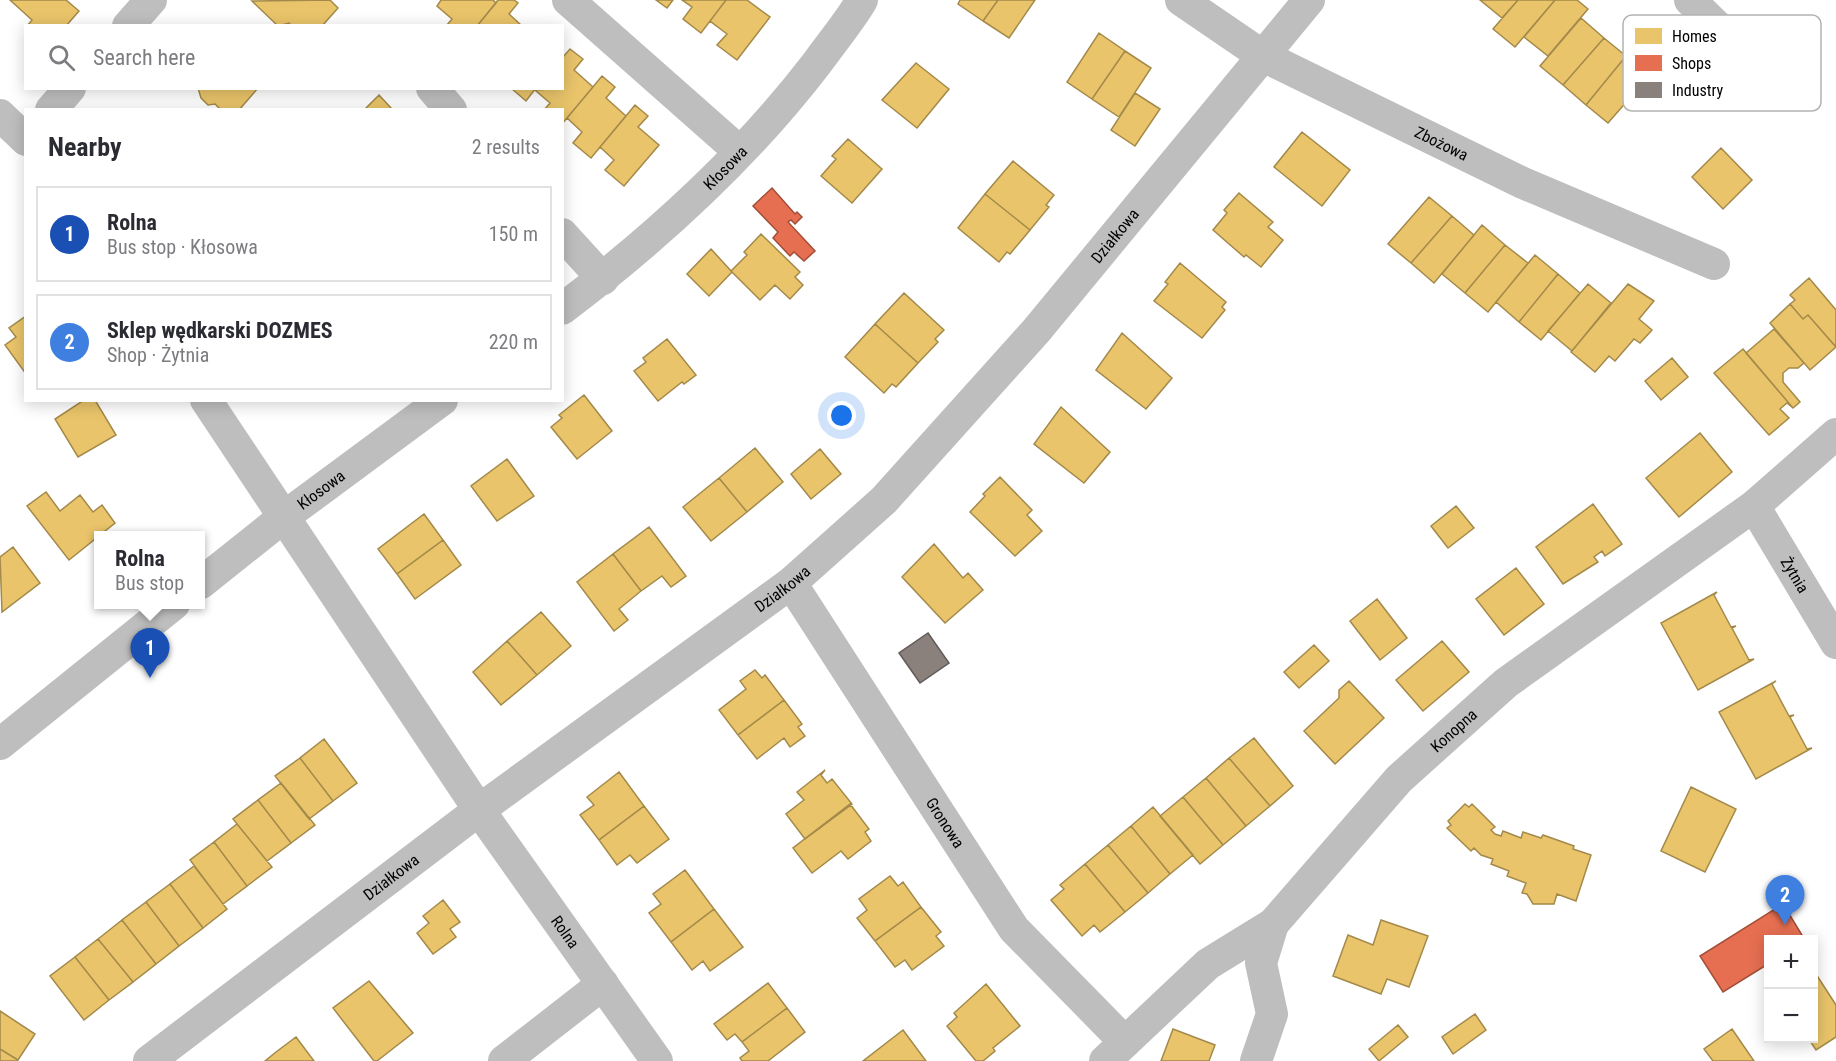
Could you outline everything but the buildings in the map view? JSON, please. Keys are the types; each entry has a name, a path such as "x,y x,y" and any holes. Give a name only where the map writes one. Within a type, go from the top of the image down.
{"street":[{"path":"130,24 151,0"},
{"path":"568,0 740,152"},
{"name":"Zbożowa","path":"1180,0 1263,56 1523,183 1714,264"},
{"name":"Działkowa","path":"148,1061 479,810 791,583 884,500 1028,340 1309,0"},
{"path":"1690,0 1705,15"},
{"name":"Kłosowa","path":"564,308 643,247 740,152 791,96 851,4"},
{"path":"53,108 68,90"},
{"path":"434,90 449,108"},
{"path":"0,115 24,138"},
{"path":"564,236 603,279"},
{"name":"Rolna","path":"207,402 479,810 657,1061"},
{"name":"Kłosowa","path":"205,580 285,516 439,402"},
{"name":"Konopna","path":"1115,1051 1208,964 1273,924 1400,779 1506,683 1754,506 1836,434"},
{"name":"Żytnia","path":"1754,506 1836,643"},
{"name":"Gronowa","path":"791,583 1014,928 1115,1051"},
{"path":"0,744 168,609"},
{"path":"1256,1061 1272,1014 1261,963 1273,924"},
{"path":"504,1061 603,984"}],"place":[{"name":"Rolna","path":"150,678"},
{"name":"Sklep wędkarski DOZMES","path":"1785,925"}]}
